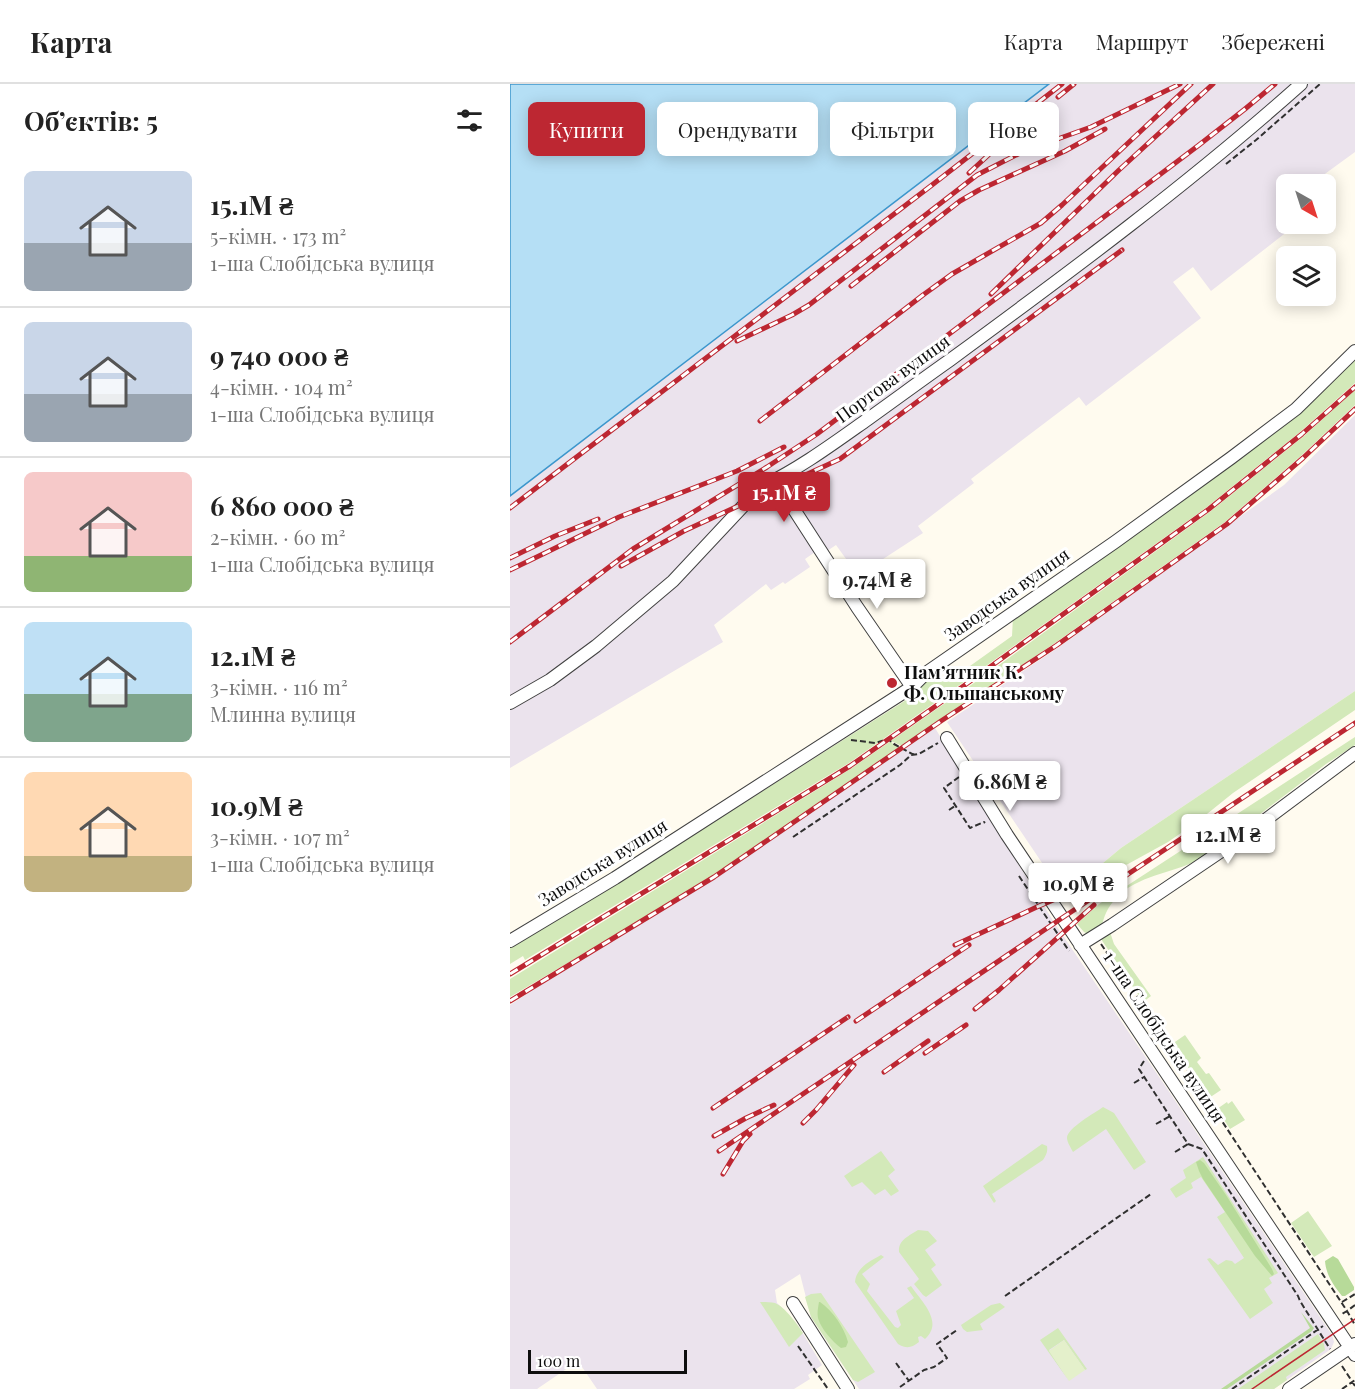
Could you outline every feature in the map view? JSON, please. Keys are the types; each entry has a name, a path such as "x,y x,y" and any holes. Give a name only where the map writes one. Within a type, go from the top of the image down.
{"street":[{"name":"Портова вулиця","path":"510,703 550,680 604,639 673,581 761,487 834,444 1042,292 1212,161 1301,84"},
{"name":"Заводська вулиця","path":"510,941 615,878 912,687 926,673 1115,542 1296,409 1355,351"},
{"path":"775,480 819,550 912,687"},
{"name":"1-ша Слобідська вулиця","path":"944,740 1078,949 1353,1349"},
{"path":"1078,949 1248,833 1355,753"},
{"path":"793,1303 848,1389"},
{"path":"1289,1389 1336,1357 1353,1349"}],"path":[{"path":"838,735 851,740 875,743 888,739 914,754"},
{"path":"793,837 912,755 919,754 944,740"},
{"path":"961,775 944,788 970,828 984,822 987,826"},
{"path":"949,810 955,806"},
{"path":"1015,869 1070,951 1078,949"},
{"path":"1095,936 1212,1106 1355,1324"},
{"path":"1144,1060 1139,1069 1144,1077 1188,1144 1202,1149 1292,1286 1318,1330 1354,1381 1355,1386"},
{"path":"1134,1083 1144,1077"},
{"path":"1156,1124 1170,1116"},
{"path":"1175,1152 1188,1144"},
{"path":"1005,1296 1151,1194"},
{"path":"1341,1303 1355,1294"},
{"path":"1340,1315 1355,1305"},
{"path":"1232,1389 1325,1325"},
{"path":"900,1387 924,1370 934,1367 947,1358 937,1344 957,1330"},
{"path":"798,1346 828,1389"},
{"path":"897,1363 909,1381"},
{"path":"1342,1389 1354,1381"}],"shaded area":[{"path":"1049,84 1355,84 1355,152 1325,174 1276,174 1276,234 1284,234 1211,291 1193,267 1173,282 1201,318 1086,406 1079,397 971,479 974,483 918,526 923,533 880,561 849,563 836,545 827,551 824,546 805,559 810,567 785,584 783,582 771,590 766,584 714,625 723,642 510,768 510,496 968,146 968,156 1059,156 1059,102 1025,102"},
{"path":"1355,415 1355,691 1121,848 1097,868 1061,891 947,722 1059,647 1284,485"},
{"path":"935,728 1055,924 1332,1335 1334,1342 1331,1349 1274,1389 859,1389 811,1317 800,1274 775,1290 777,1303 799,1327 822,1365 808,1375 810,1379 794,1389 597,1389 578,1361 537,1389 510,1389 510,1005 571,965 708,883"}],"green space":[{"path":"1355,360 1355,383 1300,432 1207,507 933,704 849,763 525,960 523,956 510,964 510,948 618,883 914,695 916,687 929,676 949,681 1012,636 1013,617 1299,415"},
{"path":"1355,390 1355,405 1225,522 1055,643 902,746 891,741 900,748 729,865 510,997 510,979 852,768 984,676 1211,511 1304,436"},
{"path":"1355,691 1355,710 1233,793 1168,842 1128,864 1061,891 1097,868 1121,848"},
{"path":"1355,737 1355,745 1326,764 1202,858 1129,887 1114,900 1101,926 1096,931 1090,935 1077,924 1099,904"},
{"path":"1110,932 1114,944 1151,996 1143,1002 1101,939"},
{"path":"1185,1035 1201,1058 1197,1062 1206,1074 1209,1073 1221,1090 1209,1098 1172,1044"},
{"path":"1232,1101 1245,1120 1230,1129 1217,1109"},
{"path":"1103,1107 1114,1113 1146,1162 1134,1170 1106,1129 1073,1152 1069,1145 1068,1134"},
{"path":"1042,1144 1047,1146 1043,1160 992,1194 996,1201 994,1203 983,1186"},
{"path":"881,1151 895,1170 888,1176 899,1191 891,1196 885,1189 875,1195 862,1182 852,1187 844,1176"},
{"path":"1203,1157 1278,1273 1269,1278 1272,1283 1264,1289 1273,1303 1250,1319 1207,1259 1210,1258 1218,1265 1226,1260 1235,1264 1244,1258 1217,1217 1225,1212 1201,1177 1191,1183 1193,1188 1176,1198 1170,1189 1186,1178 1183,1170"},
{"path":"1200,1160 1226,1195 1272,1269 1274,1274 1272,1276 1255,1256 1203,1179 1196,1162"},
{"path":"1308,1211 1332,1246 1314,1257 1291,1223"},
{"path":"918,1230 928,1231 937,1241 925,1250 936,1265 931,1269 942,1285 926,1297 914,1284 919,1279 899,1252 902,1241"},
{"path":"881,1255 884,1257 862,1274 870,1284 867,1291 895,1327 898,1328 901,1325 896,1311 914,1298 907,1288 911,1286 932,1319 930,1332 925,1339 918,1337 919,1342 911,1347 898,1344 855,1282 861,1269"},
{"path":"1333,1256 1338,1259 1354,1287 1354,1290 1345,1296 1342,1296 1336,1288 1327,1271 1325,1261"},
{"path":"821,1293 875,1372 858,1382 853,1380 811,1317 805,1297"},
{"path":"760,1302 779,1305 791,1316 803,1333 789,1347"},
{"path":"819,1302 834,1315 841,1325 848,1342 846,1347 841,1348 819,1322"},
{"path":"1000,1303 1005,1307 980,1324 983,1330 967,1332 963,1329 961,1325 991,1305"},
{"path":"1301,1312 1314,1328 1312,1331 1227,1389 1221,1389 1310,1328"},
{"path":"1058,1328 1087,1369 1085,1370 1064,1340 1049,1350 1069,1381 1040,1340"},
{"path":"1318,1334 1325,1350 1286,1377 1287,1380 1274,1389 1238,1389"},
{"path":"1064,1340 1085,1370 1069,1381 1049,1351"}],"water":[{"path":"510,84 1049,84 1025,102 968,102 968,146 956,155 956,102 830,102 830,156 955,156 510,496"}],"tram line":[{"path":"1252,1389 1355,1319"}],"railway":[{"path":"510,508 1062,84"},
{"path":"1058,97 1074,84"},
{"path":"737,341 809,305 977,175 1024,151 1091,127 1180,84"},
{"path":"760,421 952,274 1041,223 1191,84"},
{"path":"991,294 1119,170 1213,84"},
{"path":"510,642 633,549 817,434 1199,145 1275,84"},
{"path":"851,286 960,201 1065,151 1105,129"},
{"path":"969,173 987,156"},
{"path":"621,566 684,531 840,459 1122,250"},
{"path":"510,974 850,766 1209,509 1302,434 1355,387"},
{"path":"510,1001 714,877 941,721 1057,645 1227,524 1355,409"},
{"path":"510,570 619,517 737,471 784,447"},
{"path":"510,558 555,536 598,519"},
{"path":"719,1151 1062,918 1355,723"},
{"path":"955,945 1120,872"},
{"path":"975,1009 1094,905"},
{"path":"856,1021 969,945"},
{"path":"713,1108 848,1017"},
{"path":"925,1053 966,1025"},
{"path":"884,1072 928,1041"},
{"path":"803,1123 854,1065"},
{"path":"714,1136 774,1105"},
{"path":"723,1174 743,1141 750,1134"}],"place":[{"name":"Пам’ятник К. Ф. Ольшанському","path":"892,683"}]}
